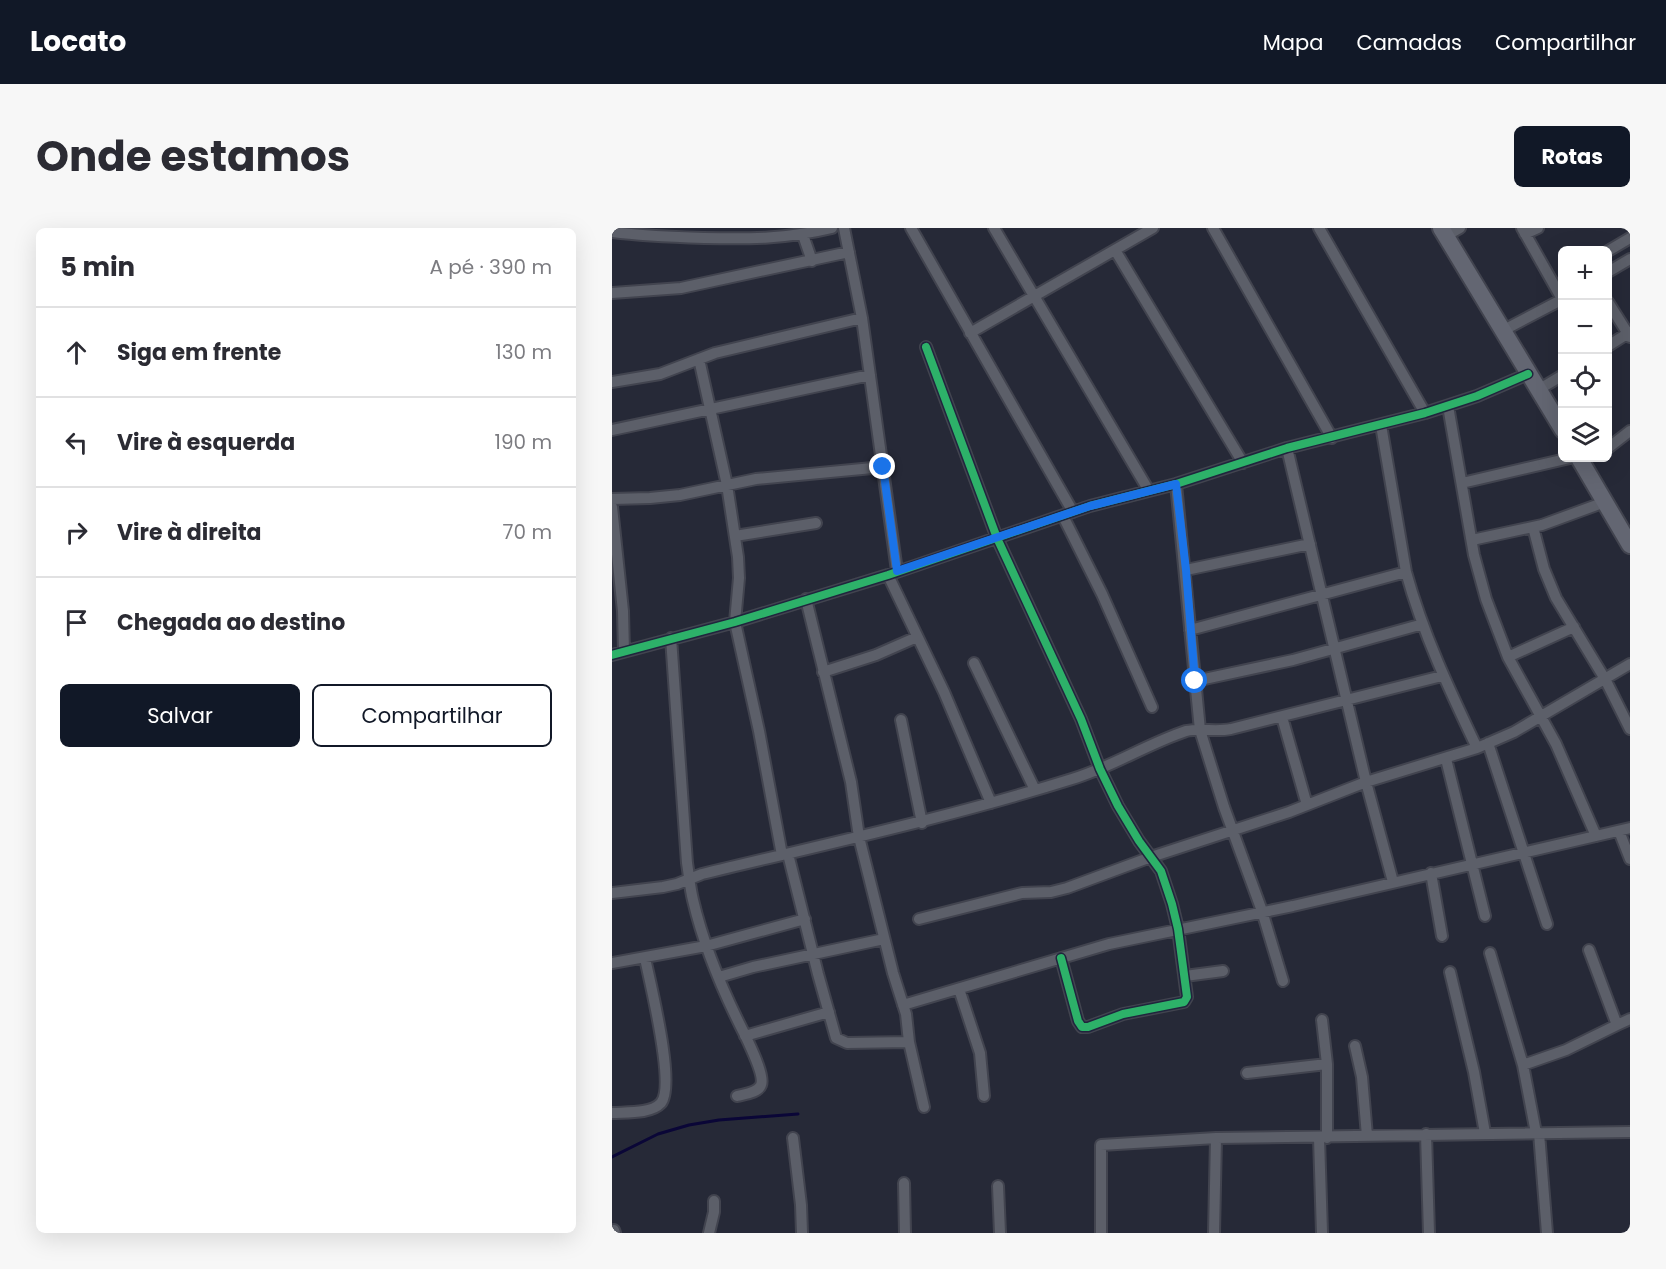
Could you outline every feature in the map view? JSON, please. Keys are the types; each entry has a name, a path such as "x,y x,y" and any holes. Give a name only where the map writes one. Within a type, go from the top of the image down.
{"main road":[{"path":"1449,231 1502,331 1558,422"},
{"path":"1584,462 1630,545"}],"street":[{"path":"612,232 663,237 778,233 802,235 832,228"},
{"path":"843,228 862,318 883,467 892,573 917,637 945,692 991,803"},
{"path":"911,228 1068,514 1152,707"},
{"path":"994,228 1149,491"},
{"path":"970,333 1153,228"},
{"path":"1213,228 1332,438"},
{"path":"1319,228 1425,413"},
{"path":"1538,228 1523,231 1558,280"},
{"path":"802,235 812,261"},
{"path":"1612,249 1630,238"},
{"path":"1115,250 1243,463"},
{"path":"612,292 681,288 849,252"},
{"path":"1612,270 1630,259"},
{"path":"1502,331 1560,300"},
{"path":"1612,308 1629,334 1612,344"},
{"path":"612,382 660,374 681,368 715,353 862,318"},
{"path":"926,347 997,537 1081,719 1100,769 1118,806 1164,879 1178,929 1187,995 1184,1002 1123,1014 1084,1028 1077,1022 1061,958"},
{"path":"699,359 727,485 735,536 739,578 735,622 785,855 805,919 829,1012 837,1038 843,1042 909,1042"},
{"path":"612,655 735,622 892,573 1068,514 1176,484 1287,448 1448,406 1478,396 1528,374"},
{"path":"612,430 870,375"},
{"path":"1538,390 1558,378"},
{"path":"1448,406 1472,540 1486,599 1508,657 1571,775 1596,836"},
{"path":"1381,425 1406,572 1423,624 1442,676 1483,746 1524,852 1547,924"},
{"path":"1612,445 1630,431"},
{"path":"1287,448 1366,782 1394,882"},
{"path":"1462,483 1567,462"},
{"path":"612,500 670,496 794,474 883,467"},
{"path":"1176,484 1200,730 1283,981"},
{"path":"1472,540 1533,527 1605,502"},
{"path":"612,507 624,652"},
{"path":"735,536 816,523"},
{"path":"1533,527 1544,569 1556,598 1605,679 1630,729"},
{"path":"1186,570 1310,544"},
{"path":"1190,630 1406,572"},
{"path":"806,599 851,782 859,837 903,1005 924,1107"},
{"path":"1195,681 1247,671 1335,649 1423,624"},
{"path":"1508,657 1574,627"},
{"path":"823,672 876,655 917,637"},
{"path":"671,638 687,863 692,898 706,946 752,1050 761,1083 756,1091 737,1096"},
{"path":"974,663 1035,790"},
{"path":"919,919 1006,896 1067,888 1151,857 1234,831 1366,782 1483,746 1541,717 1630,664"},
{"path":"612,893 663,888 702,874 922,823 1100,769 1180,733 1200,730 1221,731 1442,676"},
{"path":"1282,717 1307,805"},
{"path":"901,720 922,823"},
{"path":"1446,759 1485,916"},
{"path":"903,1005 1109,944 1293,906 1625,830 1630,859"},
{"path":"1431,873 1442,936"},
{"path":"612,963 706,946 805,919"},
{"path":"719,977 753,967 884,939"},
{"path":"1590,950 1617,1025"},
{"path":"1490,953 1523,1065 1538,1133 1547,1233"},
{"path":"612,1113 646,1110 660,1104 666,1095 661,1033 645,958"},
{"path":"1185,976 1223,971"},
{"path":"1450,972 1474,1072 1485,1133"},
{"path":"959,988 980,1053 984,1096"},
{"path":"745,1036 829,1012"},
{"path":"1523,1065 1566,1050 1630,1019"},
{"path":"1322,1020 1327,1064 1323,1138 1322,1233"},
{"path":"1355,1046 1362,1077 1367,1136"},
{"path":"1247,1073 1327,1064"},
{"path":"1101,1233 1101,1145 1216,1138 1630,1132"},
{"path":"1426,1134 1429,1233"},
{"path":"793,1138 802,1233"},
{"path":"1214,1233 1216,1138"},
{"path":"904,1183 905,1233"},
{"path":"998,1186 999,1233"},
{"path":"709,1233 714,1201"}],"waterway":[{"path":"612,1157 658,1134 689,1125 719,1120 798,1114"}],"cycle path":[{"path":"926,347 997,538 1081,719 1100,769 1118,806 1161,871 1178,929 1187,997 1184,1002 1123,1014 1088,1027 1082,1027 1078,1021 1061,958"},
{"path":"612,655 735,622 888,575 1090,506 1176,484 1287,448 1425,413 1477,396 1528,374"}],"route":[{"path":"883,467 897,571 1090,506 1176,484 1195,681"}]}
